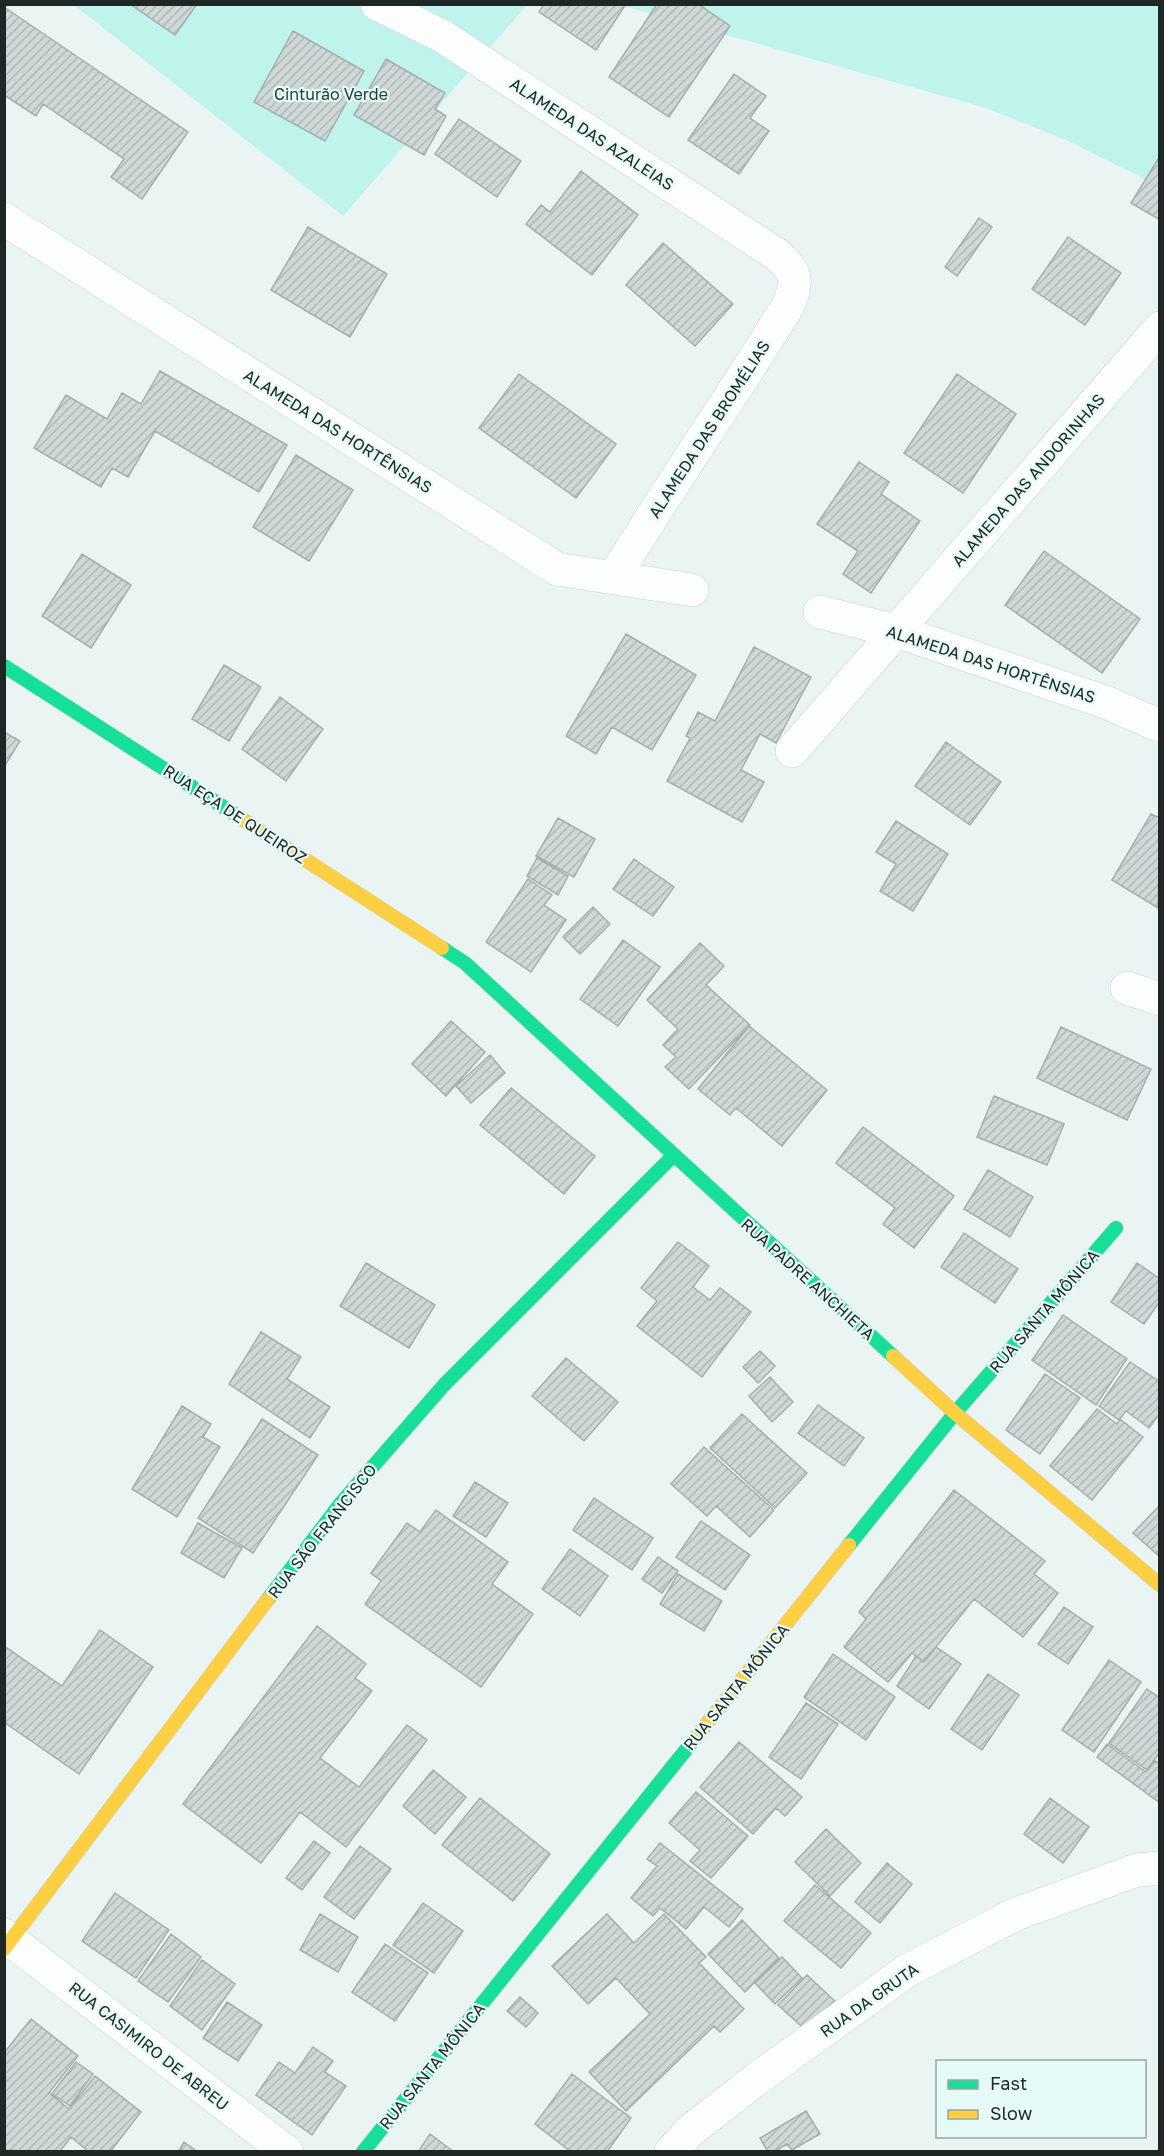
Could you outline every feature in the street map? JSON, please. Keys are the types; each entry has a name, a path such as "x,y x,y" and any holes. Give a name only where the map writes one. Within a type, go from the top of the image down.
{"street":[{"name":"ALAMEDA DAS AZALEIAS","path":"377,4 462,48 776,254 788,265 795,278"},
{"name":"ALAMEDA DAS HORTÊNSIAS","path":"4,219 556,569 692,590"},
{"name":"ALAMEDA DAS BROMÉLIAS","path":"614,577 788,307 794,292 795,278"},
{"name":"ALAMEDA DAS ANDORINHAS","path":"792,751 1160,328"},
{"name":"ALAMEDA DAS HORTÊNSIAS","path":"820,612 896,632 1108,704 1160,726"},
{"name":"RUA EÇA DE QUEIROZ","path":"4,666 465,963"},
{"name":"RUA PADRE ANCHIETA","path":"465,963 955,1413 1160,1585"},
{"path":"1127,988 1160,999"},
{"name":"RUA SÃO FRANCISCO","path":"7,1941 341,1503 444,1385 673,1156"},
{"name":"RUA SANTA MÔNICA","path":"363,2151 955,1413 1116,1228"},
{"name":"RUA DA GRUTA","path":"670,2151 690,2131 758,2078 908,1970 1016,1914 1137,1870 1160,1868"},
{"name":"RUA CASIMIRO DE ABREU","path":"7,1941 287,2151"}],"green space":[{"name":"Cinturão Verde","path":"74,5 527,5 343,216"},
{"path":"620,5 1159,5 1159,186 1066,140 986,108"}],"building":[{"path":"130,4 197,4 175,35"},
{"path":"544,4 626,4 596,50 539,12"},
{"path":"657,4 698,4 730,26 669,117 609,77"},
{"path":"4,7 188,132 142,199 111,177 124,159 43,104 36,116 4,95"},
{"path":"293,31 364,71 325,141 254,102"},
{"path":"386,59 445,93 435,109 446,116 424,155 354,115"},
{"path":"734,74 766,96 750,118 769,131 739,174 688,140"},
{"path":"459,119 521,161 497,197 435,154"},
{"path":"1160,156 1160,220 1131,203"},
{"path":"581,171 638,215 592,275 526,224 541,205 550,212"},
{"path":"979,218 992,227 957,276 945,267"},
{"path":"308,227 387,274 350,337 271,290"},
{"path":"1068,237 1121,273 1085,325 1032,289"},
{"path":"663,243 733,304 695,346 626,285"},
{"path":"160,371 287,445 259,492 155,431 128,477 112,468 101,487 34,448 66,395 107,419 122,393 141,404"},
{"path":"519,374 616,444 576,498 479,428"},
{"path":"957,374 1016,414 963,493 904,453"},
{"path":"296,455 353,490 309,561 253,527"},
{"path":"859,462 889,482 881,494 920,521 871,593 843,574 858,551 817,524"},
{"path":"1044,551 1140,619 1102,673 1005,605"},
{"path":"82,554 131,585 91,648 42,616"},
{"path":"626,634 696,675 652,750 612,727 596,754 566,736"},
{"path":"754,647 811,677 776,743 760,734 741,770 764,782 742,822 667,781 690,738 686,736 698,712 715,721"},
{"path":"224,665 261,687 229,741 192,719"},
{"path":"280,697 323,729 286,781 242,749"},
{"path":"4,732 20,741 4,767"},
{"path":"946,742 1001,782 970,825 915,786"},
{"path":"1151,814 1160,818 1158,908 1112,880"},
{"path":"558,818 595,839 574,877 536,856"},
{"path":"896,821 948,854 913,911 880,891 896,864 876,852"},
{"path":"537,858 568,876 558,895 527,876"},
{"path":"634,859 674,887 653,916 613,889"},
{"path":"528,879 552,895 544,905 566,920 531,972 486,942"},
{"path":"593,907 610,924 580,954 563,937"},
{"path":"623,940 660,967 618,1026 580,999"},
{"path":"700,943 724,966 706,985 750,1025 689,1089 665,1067 676,1057 663,1045 678,1029 647,1000"},
{"path":"451,1021 485,1052 446,1096 412,1064"},
{"path":"749,1026 827,1090 782,1146 736,1108 730,1115 698,1089"},
{"path":"1061,1027 1151,1069 1127,1120 1037,1078"},
{"path":"490,1055 505,1073 471,1103 456,1086"},
{"path":"511,1088 595,1156 564,1194 480,1125"},
{"path":"994,1096 1064,1124 1047,1165 977,1137"},
{"path":"863,1127 954,1196 914,1248 883,1224 895,1208 836,1163"},
{"path":"988,1170 1033,1197 1010,1237 964,1209"},
{"path":"964,1233 1018,1269 995,1303 941,1267"},
{"path":"678,1242 709,1266 693,1287 710,1300 720,1288 751,1312 702,1377 637,1326 657,1301 641,1288"},
{"path":"366,1263 435,1305 409,1348 340,1306"},
{"path":"1137,1263 1160,1279 1160,1301 1144,1324 1111,1302"},
{"path":"1063,1315 1127,1359 1096,1405 1032,1360"},
{"path":"261,1332 301,1357 287,1379 330,1407 310,1438 229,1384"},
{"path":"760,1351 775,1366 758,1383 743,1367"},
{"path":"566,1358 618,1402 584,1441 532,1396"},
{"path":"1130,1362 1160,1382 1160,1413 1149,1428 1126,1411 1119,1420 1099,1406"},
{"path":"1045,1374 1080,1398 1040,1454 1006,1430"},
{"path":"770,1377 793,1402 772,1422 749,1396"},
{"path":"818,1405 864,1438 844,1466 798,1433"},
{"path":"182,1406 211,1424 203,1437 220,1447 177,1517 132,1489"},
{"path":"1097,1409 1117,1424 1120,1419 1143,1437 1092,1500 1050,1466"},
{"path":"742,1414 807,1473 775,1508 710,1448"},
{"path":"262,1419 318,1455 253,1553 198,1518"},
{"path":"704,1447 774,1510 750,1537 716,1506 707,1516 671,1484"},
{"path":"475,1482 508,1503 486,1537 453,1516"},
{"path":"954,1490 1045,1561 1034,1574 1058,1593 1023,1637 974,1599 924,1662 912,1653 888,1682 844,1647 866,1619 859,1612"},
{"path":"594,1498 653,1538 632,1570 573,1530"},
{"path":"1160,1505 1160,1557 1133,1533"},
{"path":"436,1510 508,1562 492,1584 533,1614 481,1687 365,1604 381,1581 371,1573 407,1523 420,1532"},
{"path":"701,1521 750,1555 725,1590 676,1557"},
{"path":"198,1523 242,1548 224,1578 181,1553"},
{"path":"570,1549 608,1576 580,1616 542,1589"},
{"path":"658,1557 678,1571 662,1593 642,1579"},
{"path":"678,1574 722,1601 704,1631 660,1604"},
{"path":"1064,1607 1093,1627 1068,1664 1038,1644"},
{"path":"317,1626 366,1664 355,1678 372,1691 320,1758 359,1787 407,1725 427,1740 346,1847 300,1812 261,1863 183,1804"},
{"path":"100,1630 153,1667 79,1774 4,1722 4,1646 62,1686"},
{"path":"936,1647 961,1664 929,1709 897,1686 916,1656 924,1662"},
{"path":"833,1654 895,1697 866,1740 804,1697"},
{"path":"1109,1660 1141,1682 1094,1752 1062,1730"},
{"path":"988,1674 1019,1695 982,1750 951,1729"},
{"path":"1147,1689 1160,1698 1160,1752 1147,1770 1109,1743"},
{"path":"806,1703 838,1724 801,1779 769,1757"},
{"path":"739,1742 802,1797 785,1816 776,1808 753,1834 700,1787"},
{"path":"1107,1744 1146,1772 1155,1761 1160,1764 1160,1803 1097,1757"},
{"path":"433,1770 466,1797 435,1834 403,1806"},
{"path":"696,1792 748,1836 711,1878 690,1861 700,1850 669,1823"},
{"path":"480,1798 550,1854 513,1901 442,1845"},
{"path":"1050,1798 1089,1827 1063,1863 1024,1834"},
{"path":"826,1829 861,1863 830,1896 795,1862"},
{"path":"314,1841 330,1853 302,1890 286,1878"},
{"path":"660,1843 743,1909 729,1927 704,1907 686,1929 660,1908 653,1916 631,1898 657,1866 647,1859"},
{"path":"360,1846 391,1869 354,1919 324,1897"},
{"path":"887,1863 912,1884 880,1923 855,1902"},
{"path":"815,1885 871,1933 841,1968 784,1921"},
{"path":"115,1893 169,1930 136,1978 82,1941"},
{"path":"423,1903 463,1931 434,1973 393,1945"},
{"path":"320,1914 358,1937 338,1972 300,1950"},
{"path":"607,1914 634,1943 664,1914 706,1957 699,1963 744,2009 720,2032 714,2026 626,2111 589,2072 650,2014 616,1978 588,2004 552,1966"},
{"path":"742,1920 779,1958 745,1992 708,1954"},
{"path":"171,1934 201,1957 168,2002 138,1981"},
{"path":"385,1944 428,1973 395,2021 352,1992"},
{"path":"782,1957 802,1978 775,2004 755,1983"},
{"path":"202,1960 235,1984 202,2030 170,2006"},
{"path":"807,1975 839,2005 811,2035 778,2005"},
{"path":"520,1997 538,2013 526,2027 507,2011"},
{"path":"227,2002 262,2025 238,2061 203,2038"},
{"path":"31,2019 78,2056 49,2093 69,2109 95,2076 141,2112 110,2152 89,2152 71,2137 61,2150 63,2152 4,2150 4,2053"},
{"path":"313,2047 333,2061 325,2072 346,2086 312,2135 256,2095 279,2062 295,2073"},
{"path":"76,2062 93,2074 70,2106 52,2094"},
{"path":"572,2074 631,2118 607,2152 571,2152 535,2124"},
{"path":"806,2111 820,2134 792,2150 787,2144 774,2152 768,2152 760,2138"},
{"path":"430,2134 454,2152 418,2152"},
{"path":"184,2142 198,2152 178,2152"}],"traffic: fast":[{"path":"4,666 239,817"},
{"path":"442,948 465,963 893,1356"},
{"path":"268,1599 341,1503 444,1385 673,1156"},
{"path":"849,1545 955,1413 1116,1228"},
{"path":"363,2152 697,1736"}],"traffic: slow":[{"path":"239,817 442,948"},
{"path":"893,1356 955,1413 1160,1585"},
{"path":"697,1736 849,1545"},
{"path":"4,1949 268,1599"}]}
